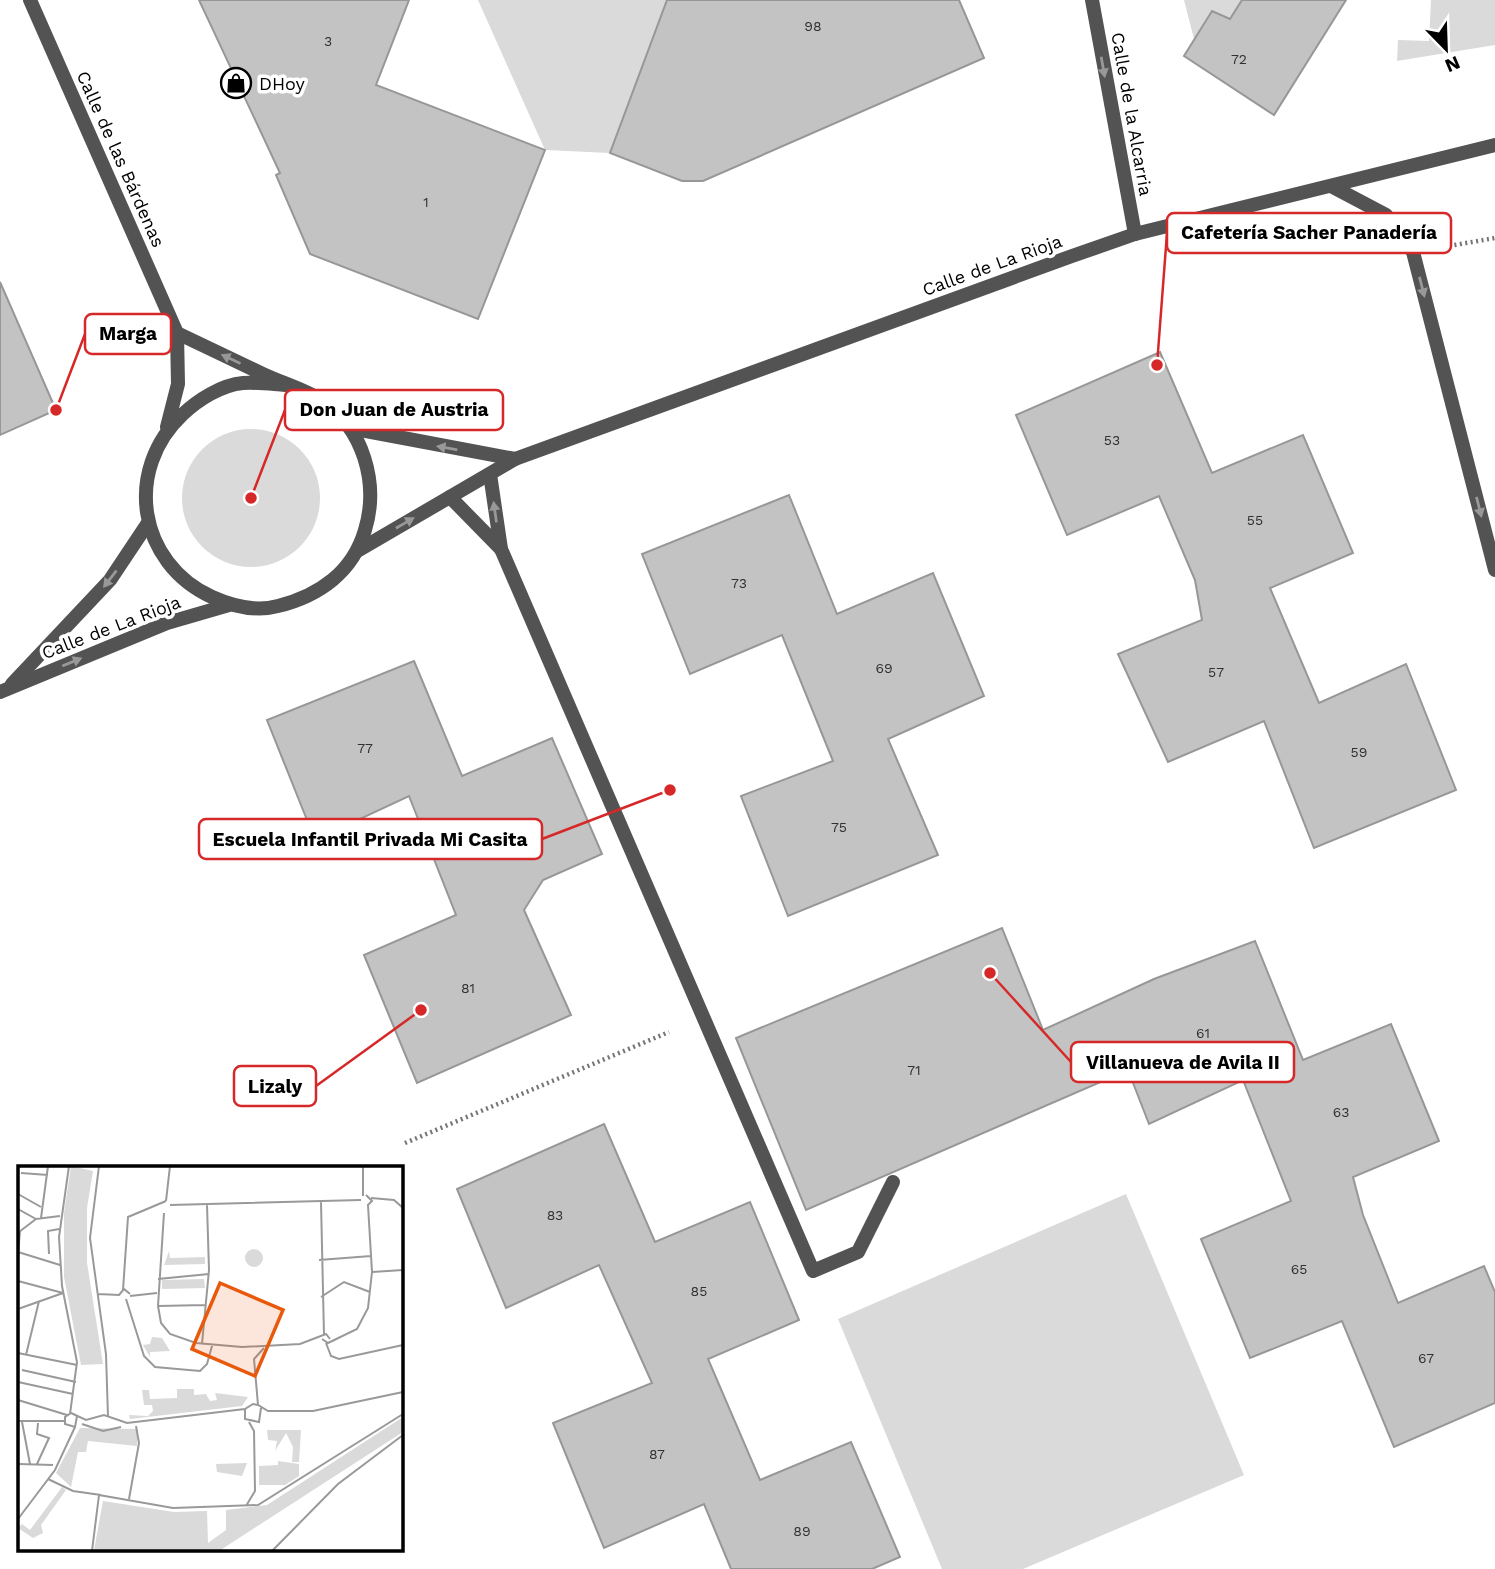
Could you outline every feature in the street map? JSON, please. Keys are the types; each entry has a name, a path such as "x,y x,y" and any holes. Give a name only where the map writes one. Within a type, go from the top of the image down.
{"street":[{"name":"Calle de las Bárdenas","path":"30,0 177,333 178,384 167,429"},
{"name":"Calle de la Alcarria","path":"1092,0 1135,234"},
{"name":"Calle de La Rioja","path":"359,550 515,459 1135,234 1333,187 1413,163 1495,145"},
{"path":"1333,187 1386,215 1413,252 1495,570"},
{"path":"177,333 285,384 321,401 350,428 369,467 371,509 359,550 335,579 304,600 267,609 229,605 193,588 164,559 148,523 147,479 151,458 167,429 199,399 241,383 285,384"},
{"path":"350,428 515,459"},
{"path":"490,474 501,549 813,1271 858,1252 893,1182"},
{"path":"450,497 501,549"},
{"name":"Calle de La Rioja","path":"4,690 110,580 148,523"},
{"name":"Calle de La Rioja","path":"4,690 167,623 229,605"}],"path":[{"path":"1413,252 1495,239"},
{"path":"405,1143 703,1017"}],"shaded area":[{"path":"478,0 667,0 610,153 545,150"},
{"path":"1184,0 1242,0 1230,19 1211,11 1194,39"},
{"path":"1431,0 1495,0 1495,45 1397,61 1398,40 1429,41"},
{"path":"251,429 277,434 300,449 315,472 320,498 315,524 300,547 277,562 251,567 225,562 202,547 187,524 182,498 187,472 202,449 225,434"},
{"path":"1126,1194 1244,1475 1023,1569 942,1569 838,1319"}],"building":[{"path":"199,0 409,0 376,85 545,150 478,319 310,254 276,175 280,173"},
{"path":"667,0 959,0 984,58 703,181 682,181 610,153"},
{"path":"1242,0 1346,0 1274,115 1184,56 1212,11 1230,19"},
{"path":"0,282 56,410 0,435"},
{"path":"1160,352 1212,473 1303,435 1353,553 1270,588 1319,703 1406,664 1456,790 1314,848 1264,721 1168,762 1118,654 1202,620 1195,580 1159,496 1067,535 1016,415"},
{"path":"789,495 837,614 933,573 984,696 888,739 938,855 788,916 741,796 833,761 782,635 690,674 642,554"},
{"path":"414,661 462,776 552,738 602,854 543,880 524,910 571,1015 417,1083 364,955 456,915 409,796 315,840 267,720"},
{"path":"1002,928 1043,1030 1154,979 1255,941 1303,1060 1391,1024 1439,1141 1353,1177 1363,1215 1398,1303 1484,1266 1495,1292 1495,1403 1394,1447 1342,1321 1250,1358 1201,1239 1291,1201 1243,1080 1149,1124 1128,1070 806,1210 736,1038"},
{"path":"604,1124 655,1242 750,1202 799,1320 708,1359 760,1480 851,1442 900,1557 872,1569 731,1569 704,1504 604,1548 553,1423 652,1383 599,1265 506,1308 457,1189"}],"place":[{"name":"DHoy","path":"236,83"},
{"name":"Cafetería Sacher Panadería","path":"1157,365"},
{"name":"Marga","path":"56,410"},
{"name":"Don Juan de Austria","path":"251,498"},
{"name":"Escuela Infantil Privada Mi Casita","path":"670,790"},
{"name":"Villanueva de Avila II","path":"990,973"},
{"name":"Lizaly","path":"421,1010"}]}
